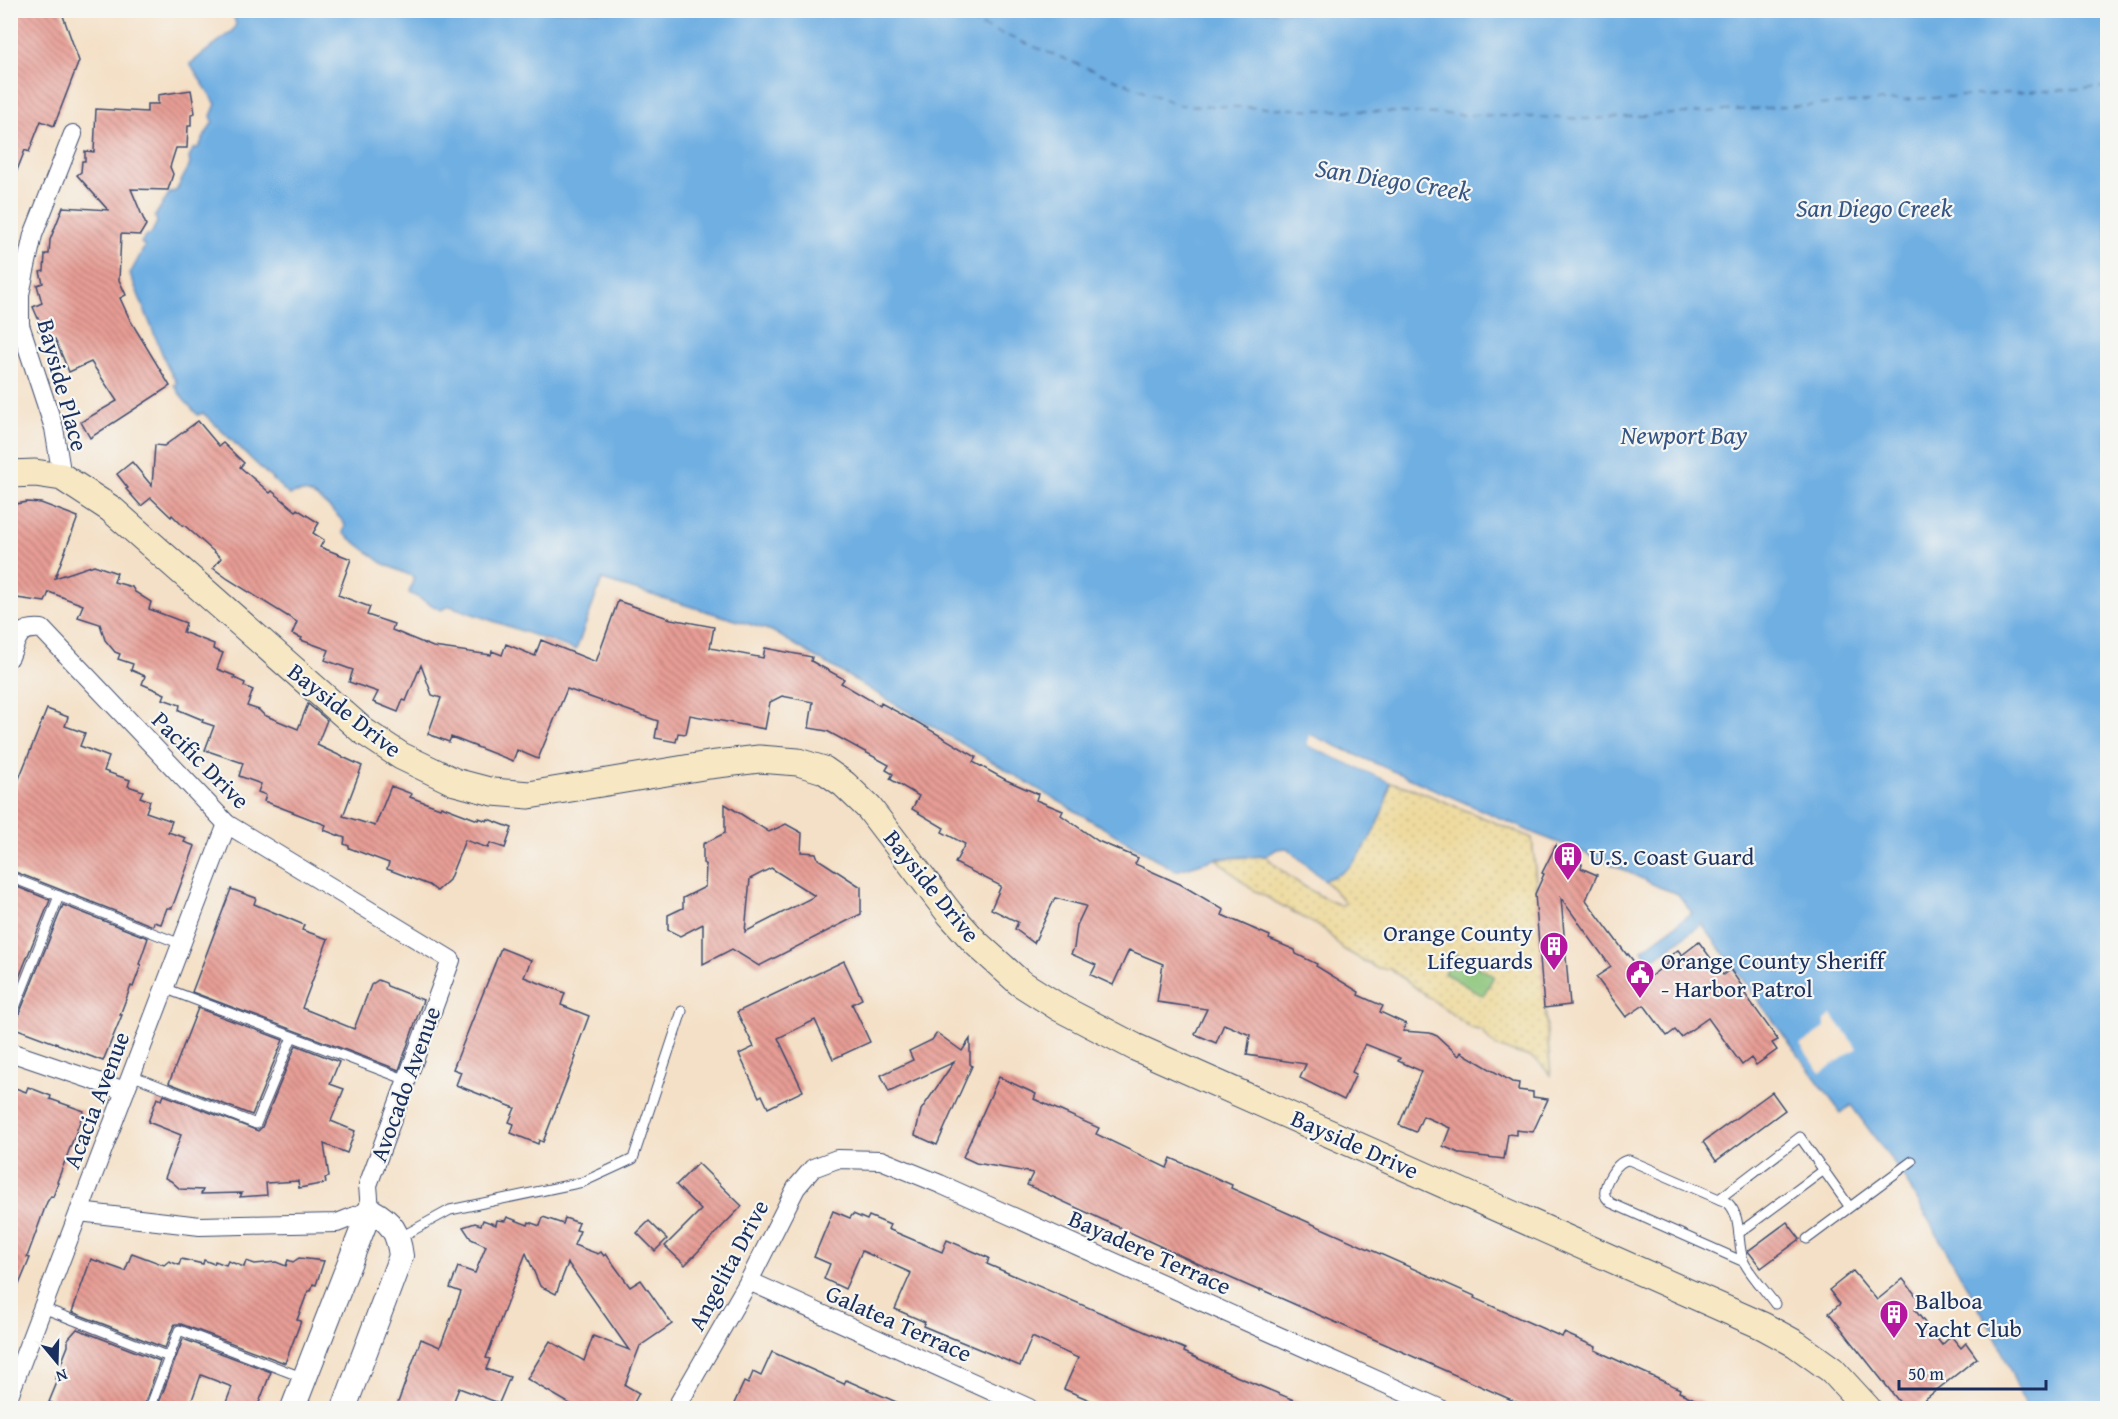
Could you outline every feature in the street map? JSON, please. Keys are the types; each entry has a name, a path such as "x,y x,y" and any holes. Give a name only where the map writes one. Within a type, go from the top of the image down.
{"main road":[{"name":"Bayside Drive","path":"10,474 35,473 62,477 111,509 363,731 401,756 454,782 493,792 529,795 709,765 759,759 798,762 824,770 844,784 869,807 950,914 976,943 1019,982 1060,1008 1136,1047 1763,1326 1796,1344 1832,1370 1867,1408"}],"street":[{"name":"Bayside Place","path":"62,477 54,428 20,325 20,294 33,235 73,134"},
{"name":"Pacific Drive","path":"10,657 20,633 29,628 42,629 226,824 451,960"},
{"name":"Acacia Avenue","path":"10,1394 226,824"},
{"name":"Avocado Avenue","path":"293,1408 370,1209 368,1185 451,960"},
{"path":"10,1052 128,1083"},
{"name":"Angelita Drive","path":"676,1408 749,1281 796,1188 813,1168 837,1159"},
{"name":"Bayadere Terrace","path":"837,1159 881,1160 911,1172 1439,1408"},
{"path":"79,1212 200,1226 337,1223 370,1209 387,1219 399,1238 401,1256 344,1408"},
{"name":"Galatea Terrace","path":"749,1281 1029,1408"}],"lane":[{"path":"10,877 181,944"},
{"path":"10,1020 59,896"},
{"path":"164,988 407,1080"},
{"path":"399,1238 450,1210 583,1182 633,1159 682,1011"},
{"path":"128,1083 256,1124 292,1037"},
{"path":"1719,1199 1800,1137 1850,1206"},
{"path":"1744,1262 1611,1203 1606,1198 1605,1191 1615,1167 1623,1160 1629,1160 1728,1203 1733,1208 1744,1262 1775,1304"},
{"path":"1807,1239 1912,1161"},
{"path":"1739,1233 1824,1170"},
{"path":"43,1308 169,1357"},
{"path":"150,1408 179,1330 305,1378"}],"sand":[{"path":"1390,782 1414,789 1532,838 1551,1075 1537,1061 1500,1048 1488,1039 1483,1031 1471,1028 1390,969 1376,968 1343,949 1324,929 1250,888 1216,859 1266,856 1301,885 1342,906 1345,902 1324,880 1341,873 1388,796"}],"green space":[{"path":"1455,954 1494,976 1483,996 1444,973"}],"water":[{"name":"Newport Bay","path":"232,11 2107,11 2107,1408 2026,1408 1998,1341 1904,1177 1851,1105 1841,1113 1702,924 1649,962 1642,950 1692,913 1678,894 1311,735 1307,745 1390,782 1384,806 1373,832 1359,856 1350,866 1339,874 1324,880 1287,848 1277,849 1266,856 1218,858 1176,871 772,631 602,580 576,650 450,606 441,610 409,593 414,577 384,564 343,533 345,525 318,498 305,492 289,495 203,413 198,415 184,400 174,385 177,383 168,368 130,274 145,246 141,243 145,236 151,234 157,222 155,216 170,192 176,191 190,164 189,158 193,149 198,148 213,121 211,116 216,104 190,64 233,30 236,24"}],"pier":[{"path":"1310,735 1421,787 1312,739 1310,743 1391,779 1393,783 1307,745"},
{"path":"1832,1015 1857,1048 1821,1073 1800,1045 1825,1028 1825,1020"}],"building":[{"path":"10,10 61,10 79,61 54,126 41,121 29,152 25,150 12,183"},
{"path":"191,90 195,113 191,114 191,126 188,126 187,148 176,148 170,167 173,174 168,190 131,189 146,225 140,235 121,234 119,280 126,295 120,298 130,320 170,386 90,438 81,422 117,401 91,362 69,372 55,339 48,342 44,333 38,330 40,323 33,307 42,303 37,285 43,283 40,272 44,271 45,254 49,254 50,240 63,207 108,210 77,175 81,172 82,161 85,161 85,151 94,152 96,109 147,112 147,104 158,104 158,95"},
{"path":"198,421 219,446 223,443 244,463 240,467 270,493 272,491 296,511 297,509 319,523 313,533 324,540 320,547 351,559 338,595 370,607 367,615 394,624 392,630 433,647 491,655 492,651 502,655 506,644 535,656 541,640 596,662 618,601 671,619 714,627 710,648 763,658 765,648 812,657 811,661 844,679 841,683 880,706 881,703 912,719 976,757 973,762 1038,794 1036,800 1063,811 1061,815 1098,841 1138,858 1135,864 1180,884 1224,910 1222,915 1270,936 1269,939 1295,950 1296,954 1317,964 1316,966 1359,992 1358,995 1383,1006 1380,1012 1406,1024 1403,1031 1430,1033 1437,1036 1459,1056 1461,1052 1512,1082 1519,1083 1518,1090 1533,1092 1533,1097 1548,1099 1533,1132 1516,1130 1516,1135 1508,1134 1504,1159 1461,1154 1443,1146 1450,1128 1423,1116 1416,1132 1399,1125 1421,1071 1398,1061 1400,1058 1365,1044 1352,1072 1356,1074 1344,1100 1300,1078 1306,1064 1247,1055 1250,1035 1224,1024 1216,1043 1195,1034 1207,1009 1157,1002 1163,964 1129,950 1113,985 1091,975 1096,965 1071,954 1077,925 1086,906 1055,898 1034,943 1015,929 1018,922 991,909 1001,886 955,863 965,844 942,832 944,828 912,809 919,796 890,779 893,774 886,770 889,765 827,731 809,728 813,702 782,696 770,702 765,729 690,715 686,734 678,733 676,742 655,738 658,721 567,689 538,759 517,750 513,761 451,737 449,742 428,734 441,698 432,695 421,665 406,701 403,700 398,712 373,702 378,692 349,682 353,670 325,660 329,650 301,640 302,638 292,634 297,622 213,568 221,558 151,498 141,506 126,489 128,488 117,474 132,462 152,486 155,445 164,446"},
{"path":"27,502 41,503 78,517 55,578 94,565 117,573 114,582 132,587 135,592 151,602 149,609 186,623 183,632 214,644 213,649 223,653 217,669 235,676 234,678 245,683 244,686 253,690 247,706 298,729 308,704 327,720 317,745 362,766 343,816 375,826 391,786 412,794 410,797 440,808 441,806 478,820 479,818 487,821 488,819 512,828 505,848 490,843 488,848 465,840 449,880 437,891 429,885 387,869 389,863 349,848 344,844 345,838 324,830 326,825 264,801 266,795 258,792 261,784 239,776 243,763 205,750 214,726 179,710 180,705 163,699 165,694 142,684 145,676 131,670 133,664 118,659 120,654 115,652 105,640 100,624 78,617 83,605 49,592 45,602 10,597 10,505"},
{"path":"47,709 68,717 65,726 85,733 80,746 109,757 104,771 130,780 128,786 143,791 140,797 150,801 146,812 172,821 168,832 186,838 184,842 195,846 172,908 167,908 161,924 154,922 153,926 10,870 10,801"},
{"path":"725,804 769,832 786,824 802,833 801,852 816,853 818,859 861,887 861,914 759,966 732,949 703,964 703,924 680,936 668,930 668,915 683,908 683,898 705,887 706,865 703,863 703,844 725,833","holes":["771,868 815,896 745,932 750,879"]},
{"path":"1556,845 1557,853 1582,864 1581,868 1597,875 1586,900 1647,979 1669,962 1667,958 1678,950 1682,955 1699,942 1723,975 1730,969 1778,1040 1772,1043 1777,1050 1756,1065 1751,1058 1742,1065 1708,1018 1681,1037 1675,1030 1667,1036 1644,1005 1626,1017 1596,977 1611,967 1561,898 1570,1005 1544,1008 1535,894 1544,874 1542,873"},
{"path":"10,884 50,900 10,1000"},
{"path":"231,889 256,898 254,904 304,925 302,930 328,939 302,1008 354,1029 371,985 378,980 386,983 387,986 423,1000 399,1070 192,992"},
{"path":"63,905 148,938 133,987 131,986 103,1061 12,1027"},
{"path":"501,948 531,960 524,977 565,993 561,1005 589,1016 574,1056 576,1057 543,1142 539,1140 538,1144 511,1133 514,1124 509,1122 515,1108 456,1085 461,1072 453,1069"},
{"path":"844,961 862,999 852,1004 870,1042 833,1059 815,1020 778,1038 803,1091 768,1108 762,1095 759,1097 739,1054 754,1047 737,1012"},
{"path":"198,1008 283,1040 252,1115 169,1083"},
{"path":"937,1033 962,1051 970,1039 970,1064 972,1066 937,1145 915,1135 921,1110 954,1062 889,1092 881,1075 913,1060 909,1051 932,1040"},
{"path":"296,1045 339,1062 330,1084 344,1089 331,1121 355,1131 347,1153 324,1144 329,1177 325,1178 326,1183 299,1188 298,1181 266,1183 267,1195 240,1197 242,1193 201,1194 203,1190 180,1189 165,1178 181,1135 148,1122 157,1098 162,1100 164,1095 258,1131 262,1127"},
{"path":"999,1077 1036,1094 1034,1099 1099,1128 1096,1134 1167,1168 1171,1158 1232,1185 1231,1188 1475,1296 1474,1298 1503,1311 1562,1337 1564,1333 1596,1347 1595,1350 1680,1389 1679,1392 1714,1408 1530,1408 1201,1265 1027,1185 1033,1173 976,1163 963,1157"},
{"path":"10,1086 26,1092 28,1087 51,1096 50,1099 84,1111 53,1197 51,1196 47,1202 27,1257 30,1258 11,1304"},
{"path":"1772,1092 1785,1110 1716,1161 1703,1142"},
{"path":"698,1163 742,1206 685,1265 665,1246 701,1210 676,1185"},
{"path":"833,1211 850,1218 853,1214 867,1220 869,1216 890,1225 888,1229 942,1252 947,1240 989,1258 987,1264 1185,1349 1184,1352 1231,1374 1313,1408 1108,1408 1064,1389 1078,1358 1032,1337 1020,1366 923,1326 925,1322 895,1309 911,1273 862,1251 845,1289 824,1279 830,1264 814,1257"},
{"path":"507,1217 528,1225 529,1222 540,1226 543,1217 563,1224 565,1218 579,1223 576,1230 580,1231 574,1245 598,1254 601,1252 604,1256 606,1254 630,1287 641,1280 672,1324 640,1346 625,1385 639,1393 631,1408 577,1408 527,1379 550,1341 584,1361 593,1336 629,1350 568,1263 556,1294 540,1286 526,1253 486,1358 490,1359 486,1369 510,1377 499,1403 459,1388 451,1408 396,1408 421,1339 440,1347 461,1292 450,1288 458,1267 475,1273 486,1246 471,1239 463,1227 475,1223 481,1225 483,1220 496,1225 497,1220 505,1221"},
{"path":"649,1221 667,1239 655,1251 637,1233"},
{"path":"1787,1222 1800,1239 1761,1268 1748,1251"},
{"path":"132,1253 164,1265 169,1261 179,1265 181,1259 203,1264 204,1260 214,1264 215,1261 226,1265 228,1261 244,1267 246,1261 255,1264 276,1262 286,1266 288,1260 293,1262 299,1258 324,1261 316,1285 313,1284 311,1291 308,1291 297,1320 301,1321 285,1363 181,1324 175,1324 173,1327 165,1348 72,1312 91,1259 125,1271"},
{"name":"Balboa Yacht Club","path":"1853,1271 1877,1300 1903,1279 1922,1303 1915,1310 1942,1345 1951,1336 1961,1348 1966,1343 1977,1358 1914,1408 1904,1408 1829,1313 1840,1304 1829,1290"},
{"path":"77,1329 160,1361 143,1408 67,1408 49,1402 58,1380 55,1379 68,1346 68,1339"},
{"path":"183,1339 271,1372 257,1408 224,1408 232,1387 201,1375 189,1408 157,1408"},
{"path":"772,1352 844,1384 846,1380 910,1408 732,1408 744,1382 748,1384 753,1372 761,1376"}],"ferry route":[{"path":"943,10 1179,105 1592,119 2108,87"}],"place":[{"name":"U.S. Coast Guard","path":"1568,882"},
{"name":"Orange County Lifeguards","path":"1554,972"},
{"name":"Orange County Sheriff - Harbor Patrol","path":"1640,1000"},
{"name":"Balboa Yacht Club","path":"1894,1340"}],"water label":[{"name":"San Diego Creek","path":"1393,179"},
{"name":"San Diego Creek","path":"1874,207"}]}
